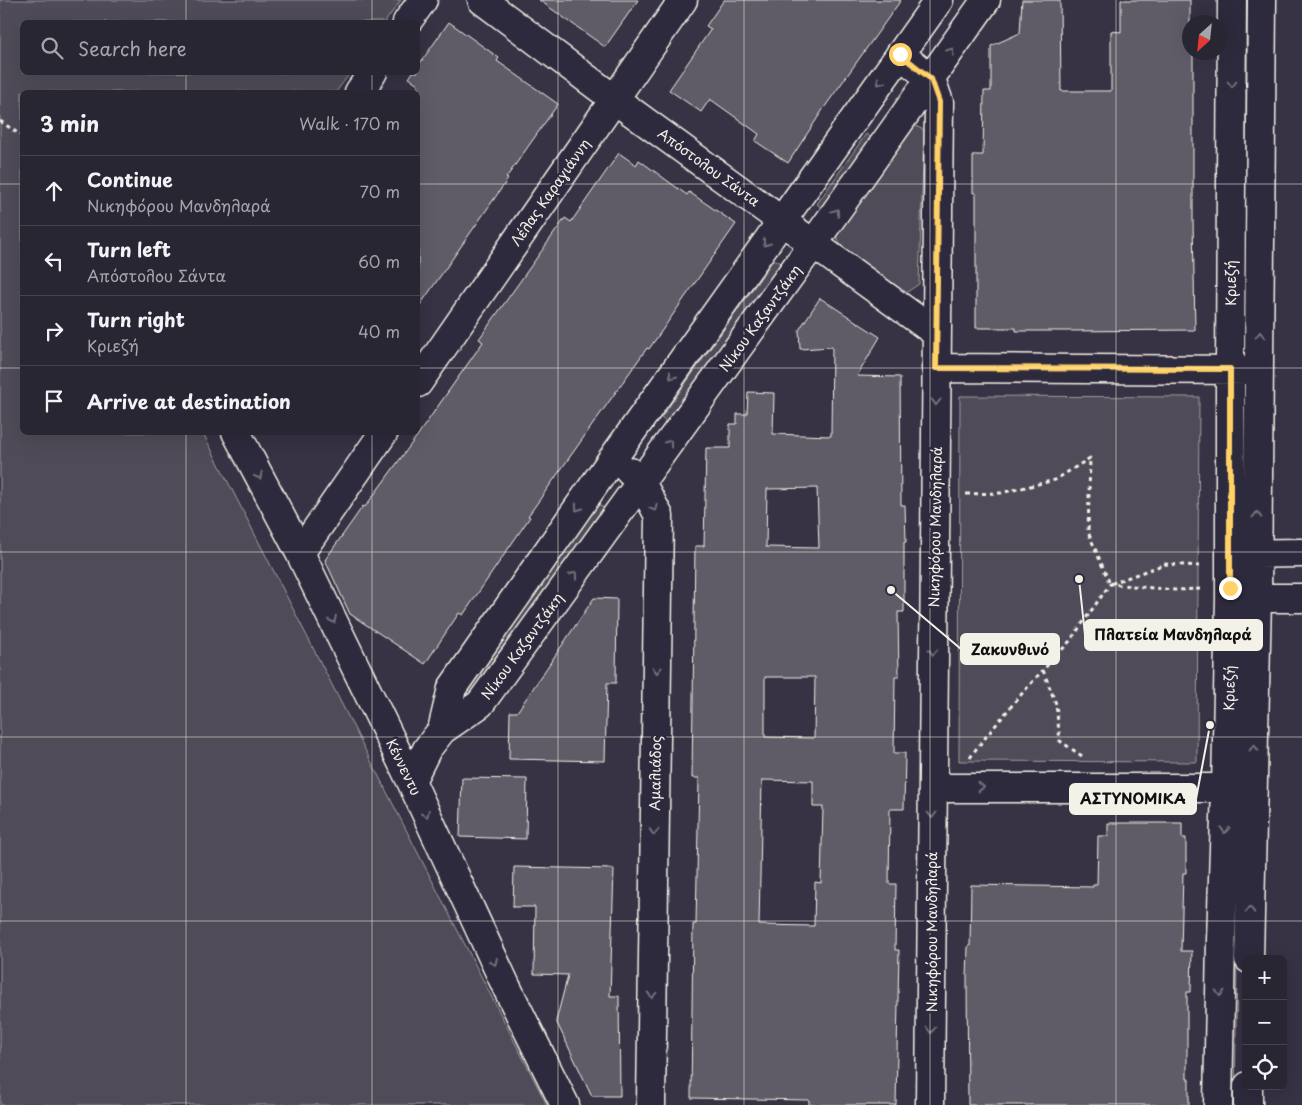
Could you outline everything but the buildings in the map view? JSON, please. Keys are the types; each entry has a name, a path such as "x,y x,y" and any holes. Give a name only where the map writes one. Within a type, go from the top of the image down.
{"street":[{"path":"408,20 423,0"},
{"name":"Απόστολου Σάντα","path":"482,0 614,99 936,333"},
{"name":"Λέλας Καραγιάννη","path":"420,380 683,0"},
{"path":"410,781 427,748 442,730 452,688 939,0"},
{"name":"Νίκου Καζαντζάκη","path":"442,730 480,704 813,244 986,0"},
{"name":"Κριεζή","path":"1232,0 1230,369 1232,558 1258,598 1250,955"},
{"name":"Κριεζή","path":"1218,1105 1220,940 1226,788 1219,593 1232,558 1260,371 1262,0"},
{"path":"900,54 931,79"},
{"path":"360,90 371,75"},
{"name":"Νικηφόρου Μανδηλαρά","path":"930,1105 939,102 931,79"},
{"path":"936,368 1230,369 1260,371"},
{"name":"Κέννεντυ","path":"238,435 300,553 507,988 565,1105"},
{"path":"300,553 382,435"},
{"name":"Αμαλιάδος","path":"613,458 641,482 659,516 651,1105"},
{"path":"1232,558 1302,553"},
{"path":"1219,593 1258,598 1302,598"},
{"path":"933,788 1226,788"},
{"path":"1248,1090 1248,1105"}],"path":[{"path":"0,121 20,135"},
{"path":"964,494 1001,493 1055,480 1090,458 1088,532 1110,584"},
{"path":"967,764 976,749 1018,698 1070,641 1110,584 1164,564 1232,558"},
{"path":"1110,584 1219,593"},
{"path":"1043,670 1056,704 1060,741 1089,761"}],"shaded area":[{"path":"0,0 401,0 386,20 20,20 20,75 349,75 337,90 20,90 20,435 204,435 547,1105 0,1105"},
{"path":"1244,0 1248,0 1248,133 1244,323 1238,322"},
{"path":"909,123 924,130 919,284 904,294 840,244 835,234"},
{"path":"866,134 872,138 822,208 817,204"},
{"path":"774,259 781,263 668,423 661,418"},
{"path":"960,396 1199,397 1197,762 959,761"},
{"path":"598,504 604,508 465,702 459,698"},
{"path":"1234,819 1239,819 1235,1105 1231,1105"}],"place":[{"name":"Πλατεία Μανδηλαρά","path":"1079,579"},
{"name":"Ζακυνθινό","path":"891,590"},
{"name":"ΑΣΤΥΝΟΜΙΚΑ","path":"1210,725"}],"route":[{"path":"900,54 931,79 939,102 936,368 1230,369 1230,588"}]}
